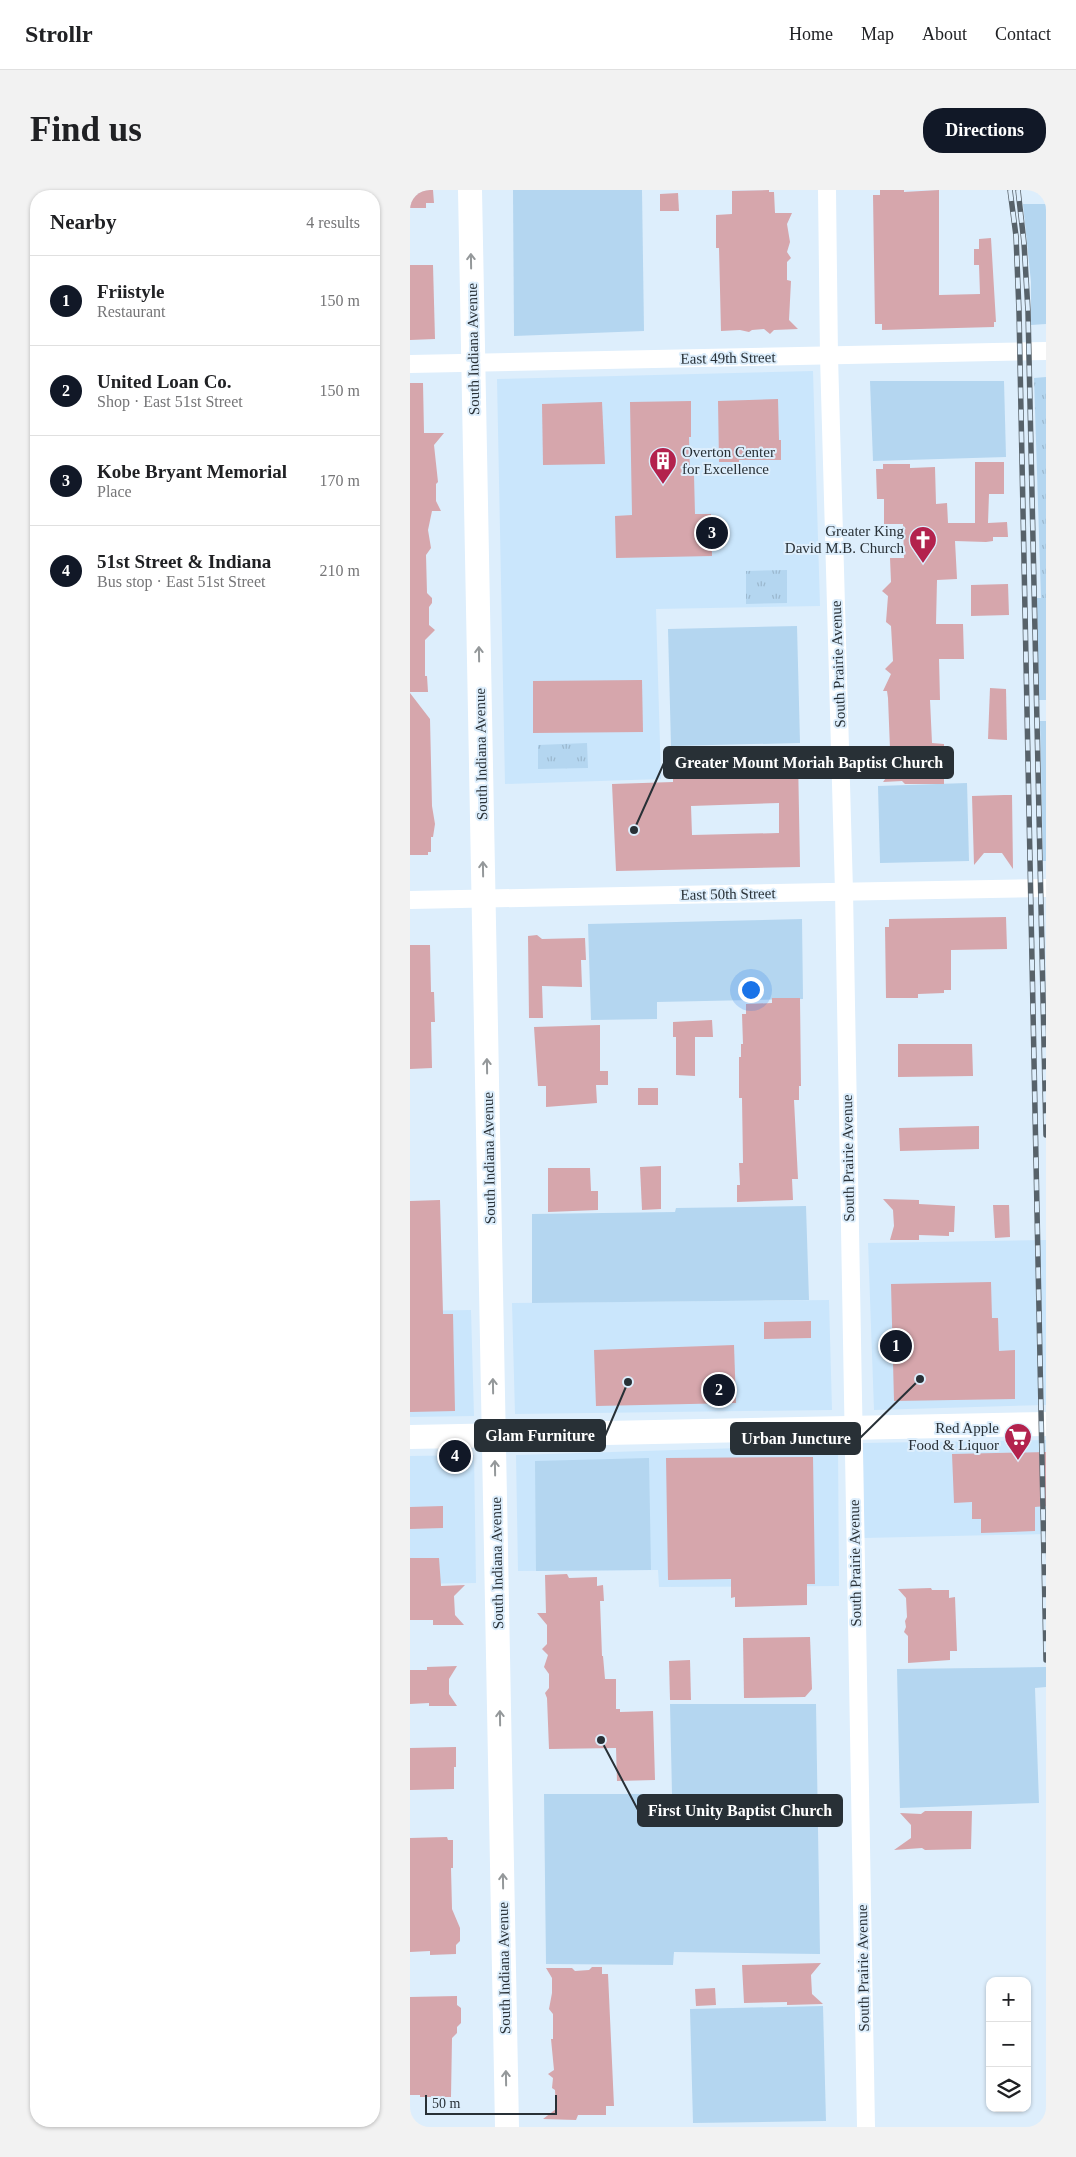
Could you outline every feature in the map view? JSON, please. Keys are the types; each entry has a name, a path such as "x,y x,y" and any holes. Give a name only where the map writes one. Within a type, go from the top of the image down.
{"street":[{"name":"South Indiana Avenue","path":"470,190 507,2127"},
{"name":"South Prairie Avenue","path":"826,190 844,891 866,2127"},
{"name":"East 49th Street","path":"410,364 1046,351"},
{"name":"East 50th Street","path":"410,900 1046,888"},
{"path":"410,1437 1046,1424"}],"shaded area":[{"path":"813,371 820,606 656,609 661,779 505,784 497,379"},
{"path":"1046,1240 1046,1405 874,1410 868,1243"},
{"path":"829,1300 832,1410 515,1414 512,1303"},
{"path":"471,1310 474,1416 410,1417 410,1311"},
{"path":"1046,1440 1046,1534 864,1538 863,1443"},
{"path":"838,1445 839,1586 659,1587 658,1570 518,1571 516,1455"},
{"path":"474,1455 476,1583 410,1584 410,1456"}],"green space":[{"path":"513,190 642,190 644,331 514,336"},
{"path":"1023,204 1046,204 1046,324 1031,325 1031,282"},
{"path":"1046,377 1046,598 1041,598 1034,378"},
{"path":"870,381 1004,381 1006,457 873,461"},
{"path":"787,570 787,603 746,604 746,571"},
{"path":"1037,598 1046,598 1046,700 1039,700"},
{"path":"797,626 800,743 671,746 668,629"},
{"path":"1040,721 1046,721 1046,861 1043,861"},
{"path":"587,743 588,768 538,769 538,745"},
{"path":"967,783 969,861 880,863 878,786"},
{"path":"802,919 803,999 657,1002 657,1019 591,1020 588,924"},
{"path":"806,1206 809,1300 532,1303 532,1214 675,1212 676,1208"},
{"path":"649,1458 651,1570 536,1571 535,1461"},
{"path":"1046,1667 1046,1687 1035,1688 1039,1803 900,1808 897,1669"},
{"path":"670,1704 816,1704 820,1954 674,1952 673,1965 546,1964 544,1794 672,1794"},
{"path":"823,2006 826,2121 693,2123 690,2009"}],"building":[{"path":"410,190 433,190 434,203 426,203 426,208 410,208"},
{"path":"769,190 769,192 774,192 775,213 792,213 787,224 790,242 787,252 791,258 787,262 787,280 791,281 789,320 798,329 774,330 770,334 764,329 749,332 740,330 721,331 719,248 716,248 716,215 732,214 732,191"},
{"path":"880,190 904,190 904,192 939,190 939,295 980,294 979,265 974,265 974,249 979,249 979,239 991,238 996,322 994,322 994,327 882,330 882,324 875,324 873,195 880,195"},
{"path":"678,193 679,211 660,211 660,194"},
{"path":"410,265 433,265 435,339 410,340"},
{"path":"410,383 423,383 424,433 444,433 434,445 438,482 436,484 436,501 441,511 432,511 428,530 431,548 426,555 427,593 432,598 432,603 429,607 429,625 435,630 425,640 425,676 427,676 428,692 410,692"},
{"path":"778,399 781,460 719,462 718,401"},
{"path":"691,401 691,437 689,437 690,475 694,475 695,514 711,514 712,556 616,558 615,516 632,515 630,402"},
{"path":"602,402 605,464 543,465 542,404"},
{"path":"975,462 1004,462 1004,494 989,494 988,523 1007,522 1008,537 993,537 993,541 986,542 955,541 957,579 937,580 936,624 963,624 964,659 939,659 940,700 930,700 932,743 944,744 944,753 954,753 954,774 944,774 944,784 905,784 902,781 883,782 891,771 891,758 886,752 890,749 888,698 887,691 883,691 891,674 885,669 893,661 891,626 886,622 888,596 882,591 891,582 890,558 904,558 903,524 884,524 884,499 877,499 876,469 883,469 883,464 910,464 910,468 935,467 936,504 947,503 948,523 975,523"},
{"path":"1008,584 1009,615 971,616 971,585"},
{"path":"642,680 643,732 533,733 533,681"},
{"path":"990,688 1006,689 1007,740 988,739"},
{"path":"410,693 430,719 432,806 435,824 433,837 431,837 431,852 428,852 428,855 410,855"},
{"path":"798,757 800,867 616,871 612,784 673,782 673,772 781,768 781,758","holes":["779,803 779,833 692,835 691,806"]},
{"path":"1012,795 1013,869 1002,853 984,853 974,865 972,796"},
{"path":"1006,917 1007,949 951,950 951,990 944,990 944,993 918,994 918,998 886,998 885,927 889,927 889,919"},
{"path":"537,935 542,939 585,938 586,960 581,960 582,987 542,986 543,1018 529,1018 528,936"},
{"path":"410,945 430,945 431,992 434,992 435,1022 431,1022 432,1068 410,1069"},
{"path":"772,998 800,998 801,1086 799,1086 799,1100 794,1100 798,1179 792,1179 793,1200 737,1202 737,1185 740,1185 739,1163 743,1163 742,1098 739,1098 739,1057 741,1057 741,1044 743,1044 742,1014 746,1014 746,1004 772,1003"},
{"path":"712,1020 713,1037 695,1037 695,1076 676,1075 676,1037 673,1037 673,1022"},
{"path":"600,1025 600,1071 608,1071 608,1085 596,1085 597,1103 546,1107 546,1086 538,1086 534,1027"},
{"path":"898,1044 972,1044 973,1076 898,1077"},
{"path":"638,1088 658,1088 658,1105 638,1105"},
{"path":"979,1126 979,1149 900,1151 899,1128"},
{"path":"661,1166 661,1209 642,1210 640,1167"},
{"path":"548,1168 590,1168 591,1191 598,1191 598,1210 548,1212"},
{"path":"883,1199 919,1200 919,1204 955,1206 954,1232 949,1232 949,1236 919,1235 919,1240 890,1240 894,1226 893,1210"},
{"path":"440,1200 443,1314 453,1314 455,1411 410,1412 410,1201"},
{"path":"993,1205 1009,1205 1010,1237 995,1238"},
{"path":"991,1282 992,1318 998,1318 999,1351 1015,1350 1015,1399 894,1401 891,1284"},
{"path":"811,1321 811,1338 764,1339 764,1322"},
{"path":"734,1345 736,1403 596,1406 594,1350"},
{"path":"1046,1452 1046,1506 1035,1507 1035,1531 981,1533 981,1519 972,1519 972,1502 954,1503 952,1454"},
{"path":"813,1457 815,1584 807,1584 807,1605 735,1607 735,1597 731,1598 731,1579 668,1580 666,1458"},
{"path":"443,1506 443,1528 410,1529 410,1507"},
{"path":"410,1558 439,1558 441,1586 465,1585 454,1596 455,1615 464,1625 433,1625 433,1620 410,1620"},
{"path":"567,1574 569,1578 597,1577 597,1586 603,1585 604,1601 600,1601 602,1656 605,1679 616,1679 616,1709 620,1709 620,1712 653,1711 655,1780 617,1781 616,1748 549,1749 547,1698 545,1693 549,1688 549,1674 544,1667 548,1655 542,1649 547,1644 547,1625 537,1613 546,1613 545,1575"},
{"path":"931,1588 932,1590 949,1590 949,1598 955,1597 957,1651 950,1651 950,1660 908,1663 908,1636 904,1632 907,1617 906,1598 898,1589"},
{"path":"810,1637 812,1689 805,1697 744,1698 743,1638"},
{"path":"690,1660 691,1700 670,1700 669,1661"},
{"path":"457,1666 449,1679 449,1694 457,1706 429,1706 429,1703 410,1704 410,1670 427,1670 427,1667"},
{"path":"456,1747 454,1789 410,1790 410,1748"},
{"path":"925,1811 972,1811 971,1849 925,1850 922,1848 894,1850 911,1838 911,1825 900,1813 921,1814"},
{"path":"447,1837 448,1840 453,1840 453,1868 451,1868 452,1909 460,1928 460,1941 456,1945 456,1954 430,1955 430,1951 410,1952 410,1838"},
{"path":"821,1963 811,1975 812,1994 823,2004 787,2005 787,2002 744,2003 742,1965"},
{"path":"592,1967 602,1967 602,1974 608,1974 614,2106 606,2106 606,2115 578,2115 576,2120 543,2119 556,2109 555,2090 552,2088 553,2078 548,2074 554,2070 551,2039 553,2039 553,2014 549,2009 552,1978 546,1968 572,1968 575,1971 589,1970"},
{"path":"715,1988 716,2005 696,2006 695,1989"},
{"path":"457,1996 457,2005 461,2008 461,2023 457,2027 457,2033 452,2038 451,2097 420,2097 420,2095 410,2095 410,1997"}],"railway":[{"path":"1010,190 1016,236 1019,311 1046,1660"},
{"path":"1018,190 1024,243 1028,311 1046,1135"}],"place":[{"name":"Overton Center for Excellence","path":"663,485"},
{"name":"Kobe Bryant Memorial","path":"712,533"},
{"name":"Greater King David M.B. Church","path":"923,564"},
{"name":"Greater Mount Moriah Baptist Church","path":"634,830"},
{"name":"Friistyle","path":"896,1346"},
{"name":"Urban Juncture","path":"920,1379"},
{"name":"Glam Furniture","path":"628,1382"},
{"name":"United Loan Co.","path":"719,1390"},
{"name":"51st Street & Indiana","path":"455,1456"},
{"name":"Red Apple Food & Liquor","path":"1018,1461"},
{"name":"First Unity Baptist Church","path":"601,1740"}]}
